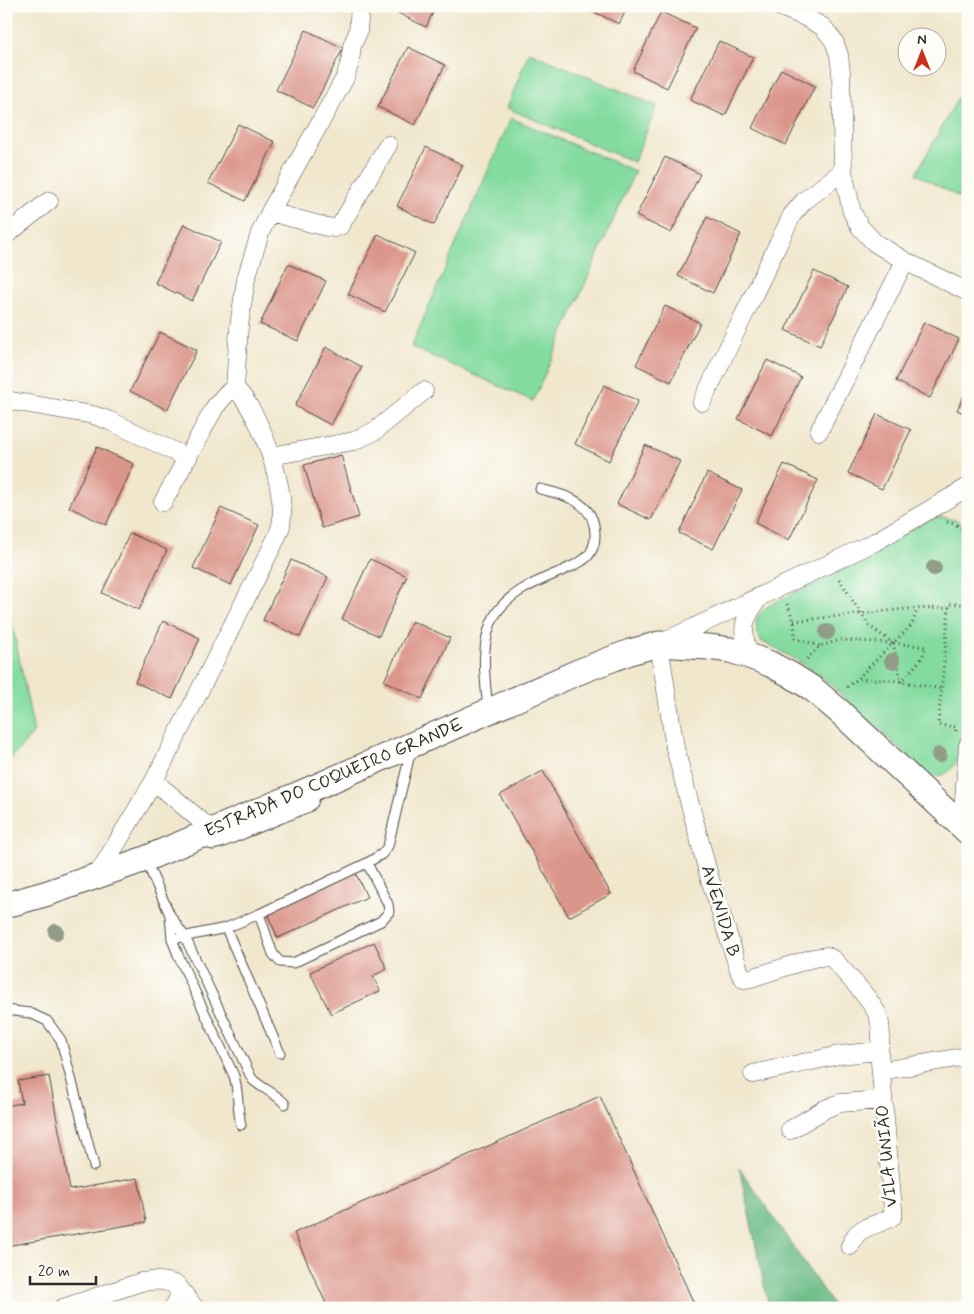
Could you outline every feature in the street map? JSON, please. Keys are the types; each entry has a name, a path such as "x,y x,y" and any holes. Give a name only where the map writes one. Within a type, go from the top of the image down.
{"main road":[{"name":"ESTRADA DO COQUEIRO GRANDE","path":"6,905 97,876 203,835 603,662 659,644 730,650 770,664 791,675 812,689 841,713 965,829"}],"street":[{"path":"97,876 154,781 281,526 282,500 275,468 264,436 248,405 236,388 239,326 246,279 260,233 270,212 339,90 350,62 352,46 358,32 360,6"},
{"path":"778,6 823,27 834,41 839,55 841,72 843,171 852,212 860,227 875,243 905,261 968,292"},
{"path":"270,212 327,227 336,228 340,226 388,145"},
{"path":"702,402 792,214 804,201 843,171"},
{"path":"6,235 49,201"},
{"path":"819,431 905,261"},
{"path":"163,502 215,407 226,394 236,388"},
{"path":"271,456 354,441 375,431 424,391"},
{"path":"6,400 94,415 188,458"},
{"path":"659,644 875,542 968,487"},
{"path":"749,656 744,640 744,626 748,614 760,596"},
{"name":"AVENIDA B","path":"659,644 674,748 709,876 740,973 744,979 751,978 813,958 827,956 834,960 873,1003 878,1013 882,1037 879,1051"},
{"path":"962,741 965,829"},
{"path":"154,781 203,835"},
{"path":"754,1074 839,1055 879,1051"},
{"name":"VILA UNIÃO","path":"850,1246 856,1235 863,1229 888,1220 893,1216 879,1051"},
{"path":"881,1071 968,1056"},
{"path":"790,1130 825,1109 840,1103 883,1100"},
{"path":"63,1308 152,1280 165,1280 177,1285 195,1308"},
{"path":"173,1308 179,1297 177,1285"}],"lane":[{"path":"489,712 485,676 485,654 488,632 495,616 505,602 521,590 575,565 588,557 594,546 593,518 584,507 572,498 540,489"},
{"path":"172,939 226,928 367,863 382,854 388,846 413,745"},
{"path":"145,858 170,915 185,937 252,1079 258,1085 279,1097 285,1104"},
{"path":"259,914 273,954 280,962 293,963 381,921 389,912 388,904 367,863"},
{"path":"170,915 172,939 234,1076 237,1086 241,1125"},
{"path":"226,928 280,1053"},
{"path":"6,1010 30,1013 47,1021 61,1040 94,1166"}],"path":[{"path":"942,521 954,524 968,532"},
{"path":"843,574 837,577 869,626 893,643 901,682"},
{"path":"780,604 790,600"},
{"path":"786,602 794,621 795,638 820,646"},
{"path":"962,741 956,727 938,725 949,604 968,604"},
{"path":"794,621 917,609 949,608"},
{"path":"850,693 844,689 858,679 912,625 917,609"},
{"path":"801,656 808,660 820,646 840,640 926,647 922,658 901,682"},
{"path":"858,679 892,680 942,689"}],"green space":[{"path":"529,52 657,106 634,162 507,108"},
{"path":"968,79 968,202 916,174"},
{"path":"511,118 635,171 533,401 411,347"},
{"path":"943,517 956,520 968,527 968,647 960,747 951,770 936,776 928,775 820,675 797,660 761,641 757,633 756,624 758,616 765,608 775,602 834,574 932,518"},
{"path":"6,592 34,732 6,765"},
{"path":"739,1167 835,1308 769,1308"}],"building":[{"path":"384,6 436,6 426,27"},
{"path":"582,6 628,6 619,24"},
{"path":"661,12 696,28 667,88 633,71"},
{"path":"306,30 343,48 313,108 276,90"},
{"path":"719,41 753,57 725,116 690,100"},
{"path":"408,47 445,65 415,125 378,107"},
{"path":"781,69 815,86 786,145 752,128"},
{"path":"238,124 275,142 245,201 208,183"},
{"path":"426,147 463,165 434,225 397,206"},
{"path":"665,157 700,174 671,233 636,216"},
{"path":"707,217 741,234 713,293 678,276"},
{"path":"184,224 221,242 192,301 155,283"},
{"path":"378,234 415,253 385,312 348,294"},
{"path":"288,264 326,281 298,341 260,324"},
{"path":"814,271 848,287 820,346 785,330"},
{"path":"665,306 700,323 671,382 636,365"},
{"path":"924,322 959,339 930,398 896,381"},
{"path":"160,332 197,350 167,410 130,391"},
{"path":"326,347 362,367 331,425 295,406"},
{"path":"767,360 801,377 772,436 738,419"},
{"path":"604,385 638,401 609,461 575,444"},
{"path":"968,388 968,415 957,410"},
{"path":"877,414 911,430 882,489 848,473"},
{"path":"645,445 680,461 651,520 617,504"},
{"path":"97,447 134,464 106,525 69,507"},
{"path":"341,455 359,517 322,528 304,465"},
{"path":"784,464 818,480 789,540 755,523"},
{"path":"707,473 742,490 713,549 679,533"},
{"path":"221,508 259,525 231,585 193,568"},
{"path":"130,533 167,550 139,610 102,593"},
{"path":"370,559 407,576 379,636 342,619"},
{"path":"291,560 328,577 300,637 263,620"},
{"path":"163,621 200,638 172,699 135,682"},
{"path":"412,621 450,638 422,699 384,681"},
{"path":"543,771 611,894 569,917 500,795"},
{"path":"352,866 367,897 278,938 264,907"},
{"path":"374,942 387,969 373,976 380,991 331,1014 310,972"},
{"path":"49,1076 70,1190 138,1178 146,1222 6,1246 6,1106 22,1103 18,1081"},
{"path":"600,1096 696,1308 328,1308 294,1233"}]}
